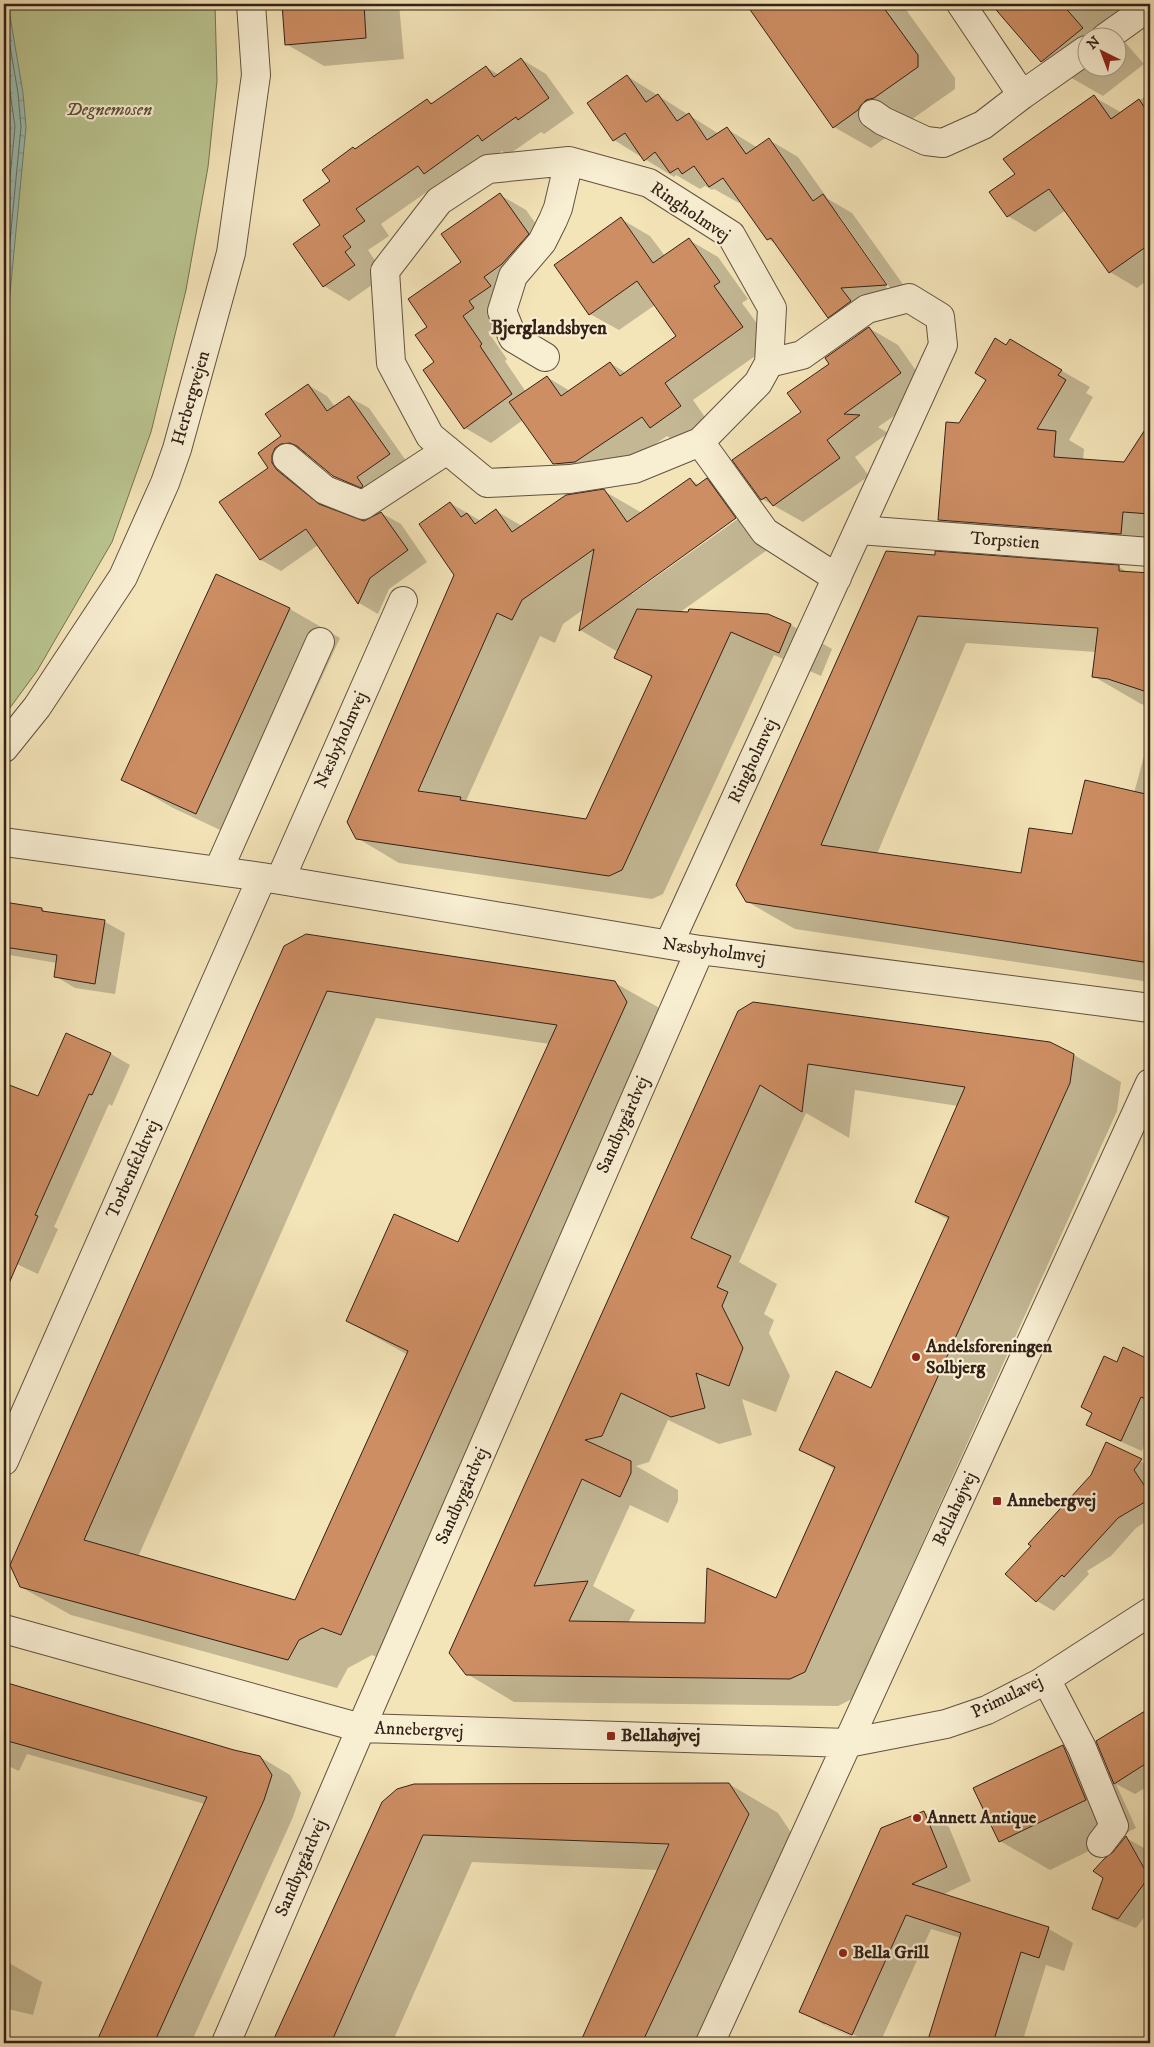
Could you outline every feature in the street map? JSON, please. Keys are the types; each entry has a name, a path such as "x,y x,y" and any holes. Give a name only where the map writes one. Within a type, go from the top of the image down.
{"street":[{"name":"Herbergvejen","path":"4,748 37,708 123,577 165,484 177,449 231,253 256,75 252,4"},
{"path":"961,4 1022,95"},
{"path":"1119,28 1150,6"},
{"path":"873,114 882,121 926,141 943,143 983,125 1076,57"},
{"path":"545,357 513,338 502,311 513,276 542,242 553,220 558,208 569,161"},
{"name":"Ringholmvej","path":"569,161 649,183 731,235 772,308 769,363 758,383 700,442 634,469 570,479 487,483 430,436 391,363 385,271 440,200 488,169 569,161"},
{"name":"Ringholmvej","path":"669,944 944,344 940,317 909,298 867,309 802,355 769,363"},
{"path":"700,442 765,532 838,578"},
{"path":"288,458 325,490 363,504 447,450"},
{"name":"Torpstien","path":"860,530 1150,552"},
{"name":"Næsbyholmvej","path":"271,879 403,601"},
{"path":"218,871 320,642"},
{"name":"Næsbyholmvej","path":"4,842 271,879 700,950 1150,1008"},
{"name":"Torbenfeldtvej","path":"4,1461 271,879"},
{"name":"Sandbygårdvej","path":"226,2043 700,950"},
{"name":"Bellahøjvej","path":"710,2043 1150,1083"},
{"name":"Primulavej","path":"848,1743 946,1724 987,1710 1046,1679 1150,1612"},
{"name":"Annebergvej","path":"4,1629 361,1728 848,1743"},
{"path":"1046,1679 1082,1748 1114,1826 1101,1843"}],"green space":[{"name":"Degnemosen","path":"4,4 215,4 217,81 208,167 186,290 151,432 112,542 37,671 4,716"}],"water":[{"name":"Degnemosen","path":"4,4 8,4 23,93 26,127 8,314 4,318"}],"building":[{"path":"282,4 364,4 366,38 285,45"},
{"path":"746,4 881,4 918,55 918,67 874,98 866,100 858,110 833,128"},
{"path":"991,4 1062,4 1083,28 1076,28 1076,34 1041,62"},
{"path":"521,58 549,98 518,120 516,117 482,141 478,135 424,174 418,166 356,209 365,221 343,236 351,247 345,252 355,265 323,287 293,244 320,225 303,200 330,181 322,170 353,147 355,149 427,99 431,104 486,66 494,77"},
{"path":"627,75 646,102 658,94 677,121 689,113 707,140 727,127 746,154 769,138 813,201 823,194 887,285 841,288 851,301 828,318 771,238 767,240 723,178 709,187 694,166 682,174 678,168 670,173 655,152 644,161 625,133 613,141 587,103"},
{"path":"1094,95 1111,119 1139,99 1150,116 1150,244 1109,273 1049,189 1007,217 989,192 1015,174 1003,159"},
{"path":"500,193 529,234 502,264 484,277 491,286 469,301 474,308 463,316 482,344 480,346 512,394 464,429 423,370 434,362 415,335 427,327 408,299 461,262 441,234"},
{"path":"621,217 653,263 689,238 720,282 714,286 743,327 665,383 681,406 650,428 642,417 575,462 553,464 509,402 547,376 561,396 610,362 620,376 676,336 637,281 589,315 554,265"},
{"path":"869,327 901,373 844,414 860,415 827,440 840,458 773,506 766,497 761,500 732,460 801,412 787,393 829,364 825,358"},
{"path":"995,338 1006,345 1010,339 1062,370 1058,375 1066,380 1037,429 1056,431 1054,457 1124,462 1150,422 1150,514 1123,512 1121,534 938,520 946,422 959,423 986,380 975,373"},
{"path":"308,384 327,411 349,396 390,454 357,477 363,486 361,488 333,476 297,446 290,443 281,444 275,448 272,455 272,463 277,470 319,504 364,521 381,512 408,550 370,578 358,604 306,529 260,560 219,502 268,468 258,453 281,436 265,414"},
{"path":"690,478 696,486 707,478 736,518 579,631 594,549 522,600 512,620 497,613 418,791 461,797 460,800 586,819 652,676 614,658 637,609 688,612 689,609 768,614 791,624 779,653 731,632 622,870 609,876 356,839 347,822 454,575 419,524 450,502 461,517 467,513 475,524 496,509 512,532 566,495 604,489 627,522"},
{"path":"886,551 935,555 935,551 1119,565 1119,571 1150,573 1150,693 1108,679 1092,677 1098,628 918,616 821,845 1021,873 1029,828 1072,834 1085,780 1150,795 1150,963 746,902 736,885"},
{"path":"216,574 290,608 196,814 121,780"},
{"path":"4,902 42,908 42,911 105,920 95,984 54,977 57,955 4,947"},
{"path":"306,934 615,981 627,1002 341,1635 322,1628 299,1640 288,1660 20,1587 10,1565 284,946","holes":["327,991 557,1025 458,1242 394,1214 346,1321 408,1351 295,1600 84,1540"]},
{"name":"Andelsforeningen Solbjerg","path":"753,1002 1050,1042 1074,1054 1070,1083 805,1672 790,1679 466,1675 449,1653 738,1011","holes":["808,1064 965,1087 915,1202 949,1217 871,1388 836,1371 799,1450 835,1467 776,1598 707,1568 705,1623 569,1621 588,1581 534,1586 582,1479 620,1497 631,1473 631,1461 585,1440 602,1436 621,1393 671,1417 705,1408 696,1373 729,1386 743,1348 722,1306 728,1292 717,1287 731,1256 691,1238 760,1085 802,1112"]},
{"path":"66,1033 111,1053 92,1095 89,1094 35,1215 38,1216 4,1295 4,1083 38,1096"},
{"path":"1123,1347 1150,1360 1150,1401 1141,1397 1121,1441 1086,1425 1092,1413 1081,1407 1104,1356 1117,1362"},
{"path":"1106,1442 1142,1459 1134,1470 1150,1494 1150,1499 1118,1518 1064,1577 1062,1575 1036,1602 1005,1574 1031,1546 1028,1544 1091,1475"},
{"path":"4,1682 260,1756 272,1775 264,1800 154,2043 96,2043 207,1797 4,1740"},
{"path":"1150,1708 1150,1761 1114,1784 1096,1741"},
{"path":"1063,1745 1086,1800 999,1842 973,1788"},
{"path":"729,1783 749,1814 642,2043 580,2043 669,1844 423,1835 331,2043 272,2043 382,1802 397,1789 414,1784"},
{"path":"924,1811 947,1867 912,1884 1049,1927 1039,1958 1021,1952 993,2043 927,2043 961,1933 906,1915 852,2035 799,2012 881,1828"},
{"path":"1126,1836 1149,1877 1118,1919 1092,1909 1103,1878 1093,1871 1113,1852"}],"place":[{"name":"Andelsforeningen Solbjerg","path":"916,1357"},
{"name":"Annebergvej","path":"997,1501"},
{"name":"Bellahøjvej","path":"611,1736"},
{"name":"Annett Antique","path":"917,1818"},
{"name":"Bella Grill","path":"843,1953"}],"district":[{"name":"Bjerglandsbyen","path":"549,328"}]}
